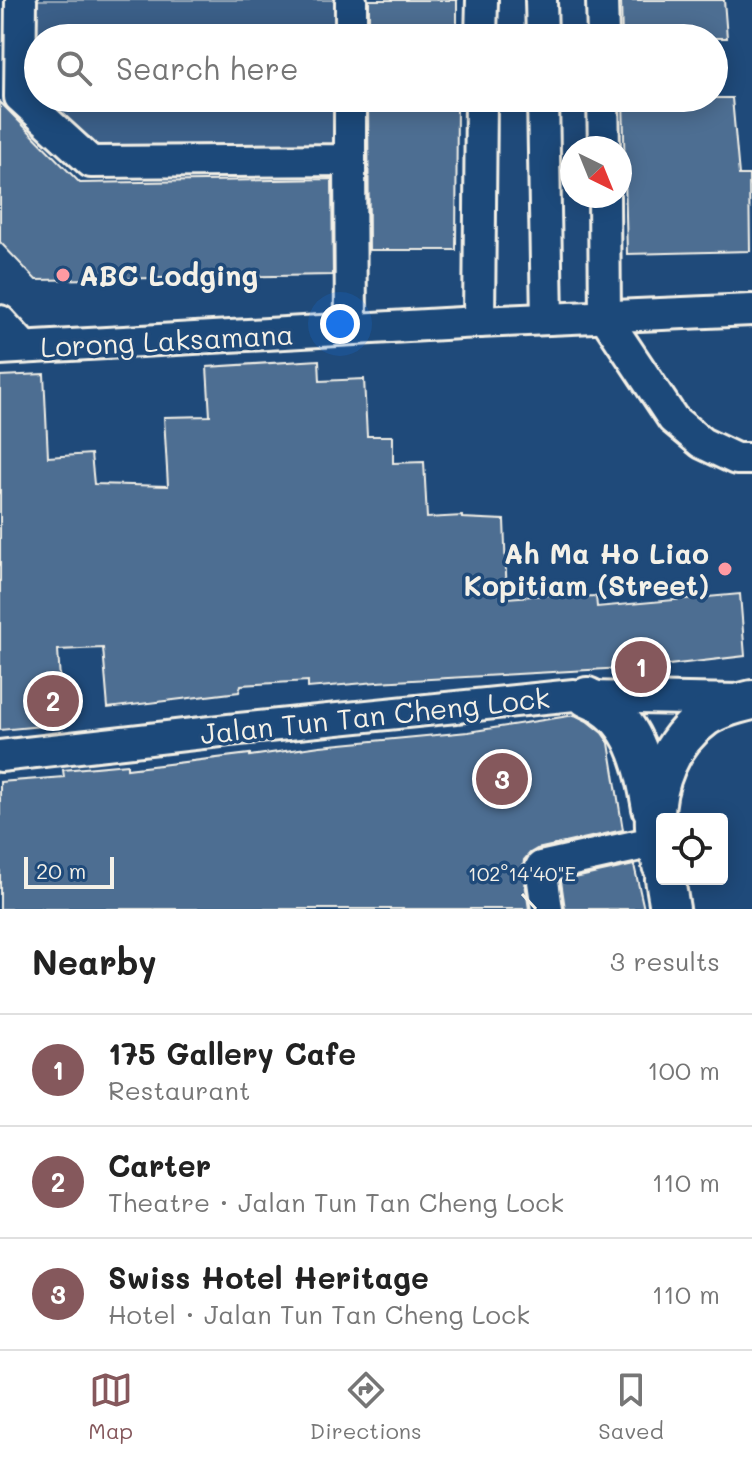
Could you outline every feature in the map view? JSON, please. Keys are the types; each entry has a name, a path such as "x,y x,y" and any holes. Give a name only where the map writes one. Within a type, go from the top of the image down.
{"main road":[{"path":"587,697 618,717 630,736 649,788 656,832"},
{"path":"657,813 662,777 670,754 685,735 706,717 752,700"},
{"path":"666,885 670,909"}],"street":[{"path":"21,0 20,97 24,101"},
{"path":"351,0 351,24"},
{"path":"481,24 482,0"},
{"path":"541,0 542,24"},
{"path":"602,0 603,24"},
{"path":"36,112 91,162 350,160"},
{"path":"350,112 351,329"},
{"path":"479,322 481,112"},
{"path":"543,112 547,319"},
{"path":"603,112 604,136"},
{"path":"604,208 605,317 673,419 702,443 736,459 752,459"},
{"name":"Lorong Laksamana","path":"12,348 752,310"},
{"path":"0,321 12,348"},
{"name":"Jalan Tun Tan Cheng Lock","path":"0,756 574,695 752,700"},
{"path":"547,909 541,867 656,844"}],"shaded area":[{"path":"32,0 335,0 335,24 31,24"},
{"path":"51,112 334,112 334,151 97,153"}],"building":[{"path":"369,0 457,0 457,24 369,24"},
{"path":"621,0 724,0 726,24 622,24"},
{"path":"728,98 732,98 739,175 749,175 750,251 627,254 626,208 632,208 632,136 624,136 623,112 728,112"},
{"path":"0,102 80,183 332,179 333,275 36,280 0,242"},
{"path":"368,112 457,112 456,250 369,250"},
{"path":"319,360 320,381 364,379 367,436 393,436 393,463 424,462 427,518 462,516 504,520 507,598 572,593 572,597 596,596 597,607 740,594 745,656 660,666 308,688 308,681 241,685 239,692 108,708 103,648 58,650 63,724 0,730 0,376 44,374 48,457 91,454 94,484 168,486 164,417 210,416 207,367"},
{"path":"575,715 602,733 609,743 623,830 530,853 524,860 523,869 529,909 0,909 0,782 64,777 63,770 127,764 127,769 250,756 468,732"},
{"path":"634,865 644,909 565,909 561,881"}],"place":[{"name":"ABC Lodging","path":"63,275"},
{"name":"Ah Ma Ho Liao Kopitiam (Street)","path":"725,569"},
{"name":"175 Gallery Cafe","path":"641,667"},
{"name":"Carter","path":"53,701"},
{"name":"Swiss Hotel Heritage","path":"502,779"}]}
